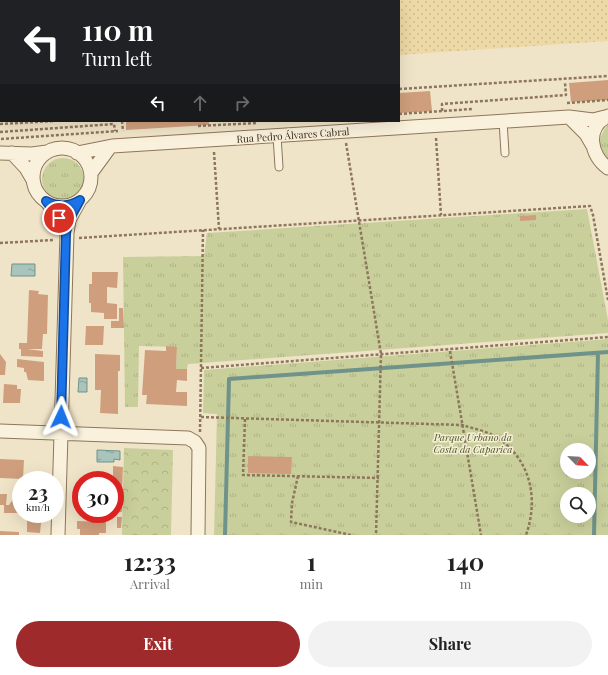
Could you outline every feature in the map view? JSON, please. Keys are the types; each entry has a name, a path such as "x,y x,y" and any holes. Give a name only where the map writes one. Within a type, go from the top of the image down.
{"street":[{"name":"Rua Pedro Álvares Cabral","path":"77,153 110,147 345,131 569,117 571,119 593,120 607,117"},
{"path":"592,146 596,126 607,117"},
{"path":"571,119 586,134 600,162 608,168"},
{"path":"91,172 110,147"},
{"path":"6,153 47,152 62,148 69,149 83,157 91,172 90,187 80,200 69,220 66,236 58,535"},
{"path":"33,180 36,164 47,152"},
{"path":"6,153 26,168 39,194 53,209 66,236"},
{"path":"46,201 52,204 67,206 80,200"},
{"path":"0,431 186,437 195,442 199,448 198,535"}],"lane":[{"path":"503,121 505,153"},
{"path":"277,136 279,167"}],"path":[{"path":"400,89 608,76"},
{"path":"442,111 442,104 566,95 565,83"},
{"path":"435,111 441,215"},
{"path":"0,124 36,122"},
{"path":"122,122 123,131"},
{"path":"0,132 114,124 115,132"},
{"path":"213,125 219,229"},
{"path":"345,131 381,356 382,380 376,535"},
{"path":"0,243 66,236 203,230 590,206 593,215 608,300"},
{"path":"199,448 201,417 203,230"},
{"path":"201,368 381,356 608,337"},
{"path":"450,351 481,535"},
{"path":"201,417 462,425 482,431 501,440 517,455 528,475 532,496 531,520 526,535"},
{"path":"245,419 243,475 379,478"},
{"path":"298,476 292,503 291,522 351,535"}],"green space":[{"path":"608,125 608,159 601,151 600,142 602,133"},
{"path":"59,158 67,158 75,161 81,167 84,179 81,191 75,197 67,200 59,200 51,197 45,191 42,183 42,175 45,167 51,161"},
{"path":"587,209 608,320 608,333 188,364 187,369 176,369 177,347 139,346 138,407 125,407 123,257 204,256 207,233"},
{"name":"Parque Urbano da Costa da Caparica","path":"608,339 608,535 214,535 217,414 203,413 204,370"},
{"path":"124,448 173,450 171,535 122,535 122,523 124,523"}],"sand":[{"path":"400,0 608,0 608,41 400,55"}],"water":[{"path":"12,264 35,264 35,276 11,276"},
{"path":"79,378 87,378 87,392 78,392"},
{"path":"97,450 120,451 120,460 114,459 114,462 97,462"}],"building":[{"path":"608,80 608,100 571,102 569,83"},
{"path":"430,91 432,111 400,113 400,93"},
{"path":"126,122 209,122 209,125 126,130"},
{"path":"536,215 536,220 520,221 520,216"},
{"path":"92,272 118,272 117,288 107,287 107,303 117,304 117,319 104,319 104,313 91,312 91,303 89,303 89,284 92,284"},
{"path":"29,290 39,291 38,294 48,295 47,334 43,334 42,349 27,349 43,351 43,357 21,356 21,349 19,349 19,343 27,343"},
{"path":"119,308 123,308 124,328 111,328 111,321 119,321"},
{"path":"86,326 104,326 103,345 85,345"},
{"path":"166,346 177,347 176,369 187,369 187,381 177,380 176,392 187,392 187,406 146,404 147,395 142,395 145,350 166,351"},
{"path":"0,354 6,362 5,375 0,375"},
{"path":"95,354 120,355 120,371 118,371 118,414 100,413 101,390 95,390"},
{"path":"17,359 44,362 44,381 28,380 26,372 24,372 24,368 17,367"},
{"path":"4,384 17,385 17,389 21,389 20,403 3,403"},
{"path":"248,456 292,457 291,474 248,473"},
{"path":"0,459 24,460 23,471 12,471 12,479 0,478"},
{"path":"113,466 123,467 123,471 113,471"},
{"path":"0,494 7,494 6,505 9,505 12,500 12,513 4,513 4,505 0,505"},
{"path":"27,523 41,523 40,533 27,532"},
{"path":"77,523 106,523 106,533 99,533 99,535 80,535 80,529 77,529"},
{"path":"117,523 121,523 121,528 117,528"},
{"path":"0,531 19,532 19,535 0,535"}],"waterway":[{"path":"225,535 229,379 608,352"},
{"path":"594,535 598,353"}],"route":[{"path":"59,218 46,201 60,206 67,206 80,200 69,220 66,233 61,417"}]}
